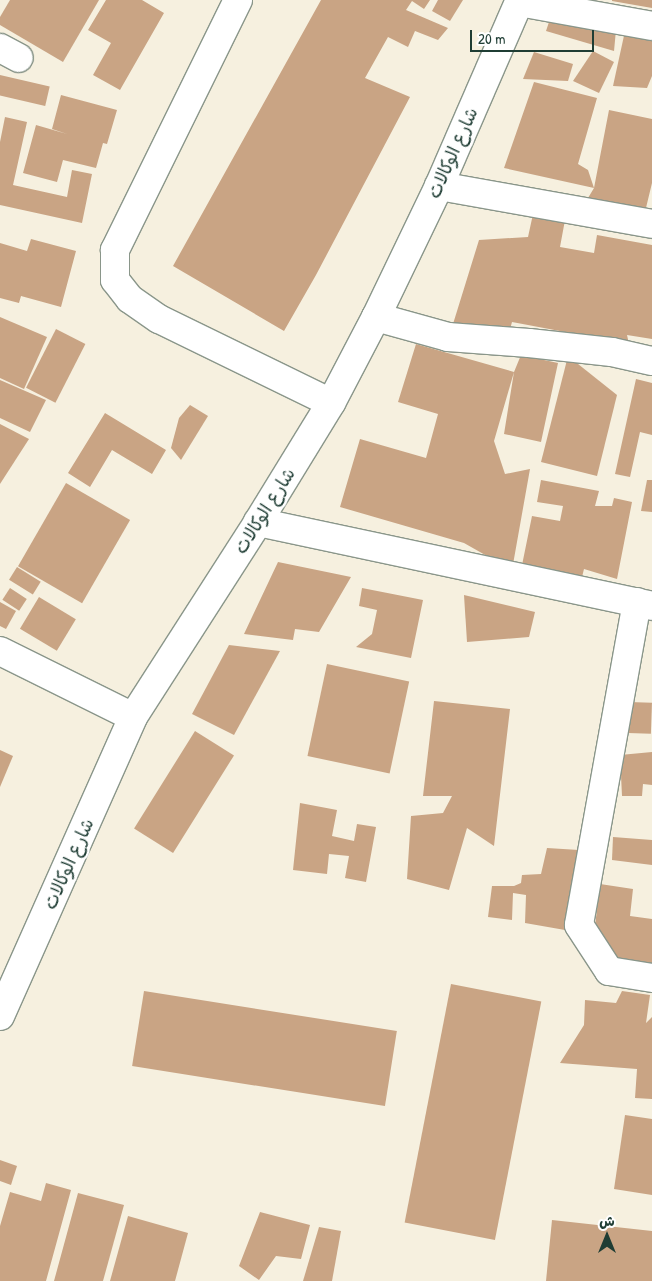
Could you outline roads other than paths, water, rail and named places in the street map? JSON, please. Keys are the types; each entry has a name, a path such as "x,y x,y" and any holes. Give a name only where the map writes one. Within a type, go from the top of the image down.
{"street":[{"path":"238,0 115,250 114,280 130,299 159,319 331,403"},
{"path":"520,1 652,26"},
{"name":"شارع الوكالات","path":"3,1003 133,717 258,522 331,403 376,317 440,186 520,1"},
{"path":"440,186 652,224"},
{"path":"376,317 448,337 603,351 652,361"},
{"path":"258,522 644,604 579,925 609,971 652,978"},
{"path":"0,651 133,717"}]}
